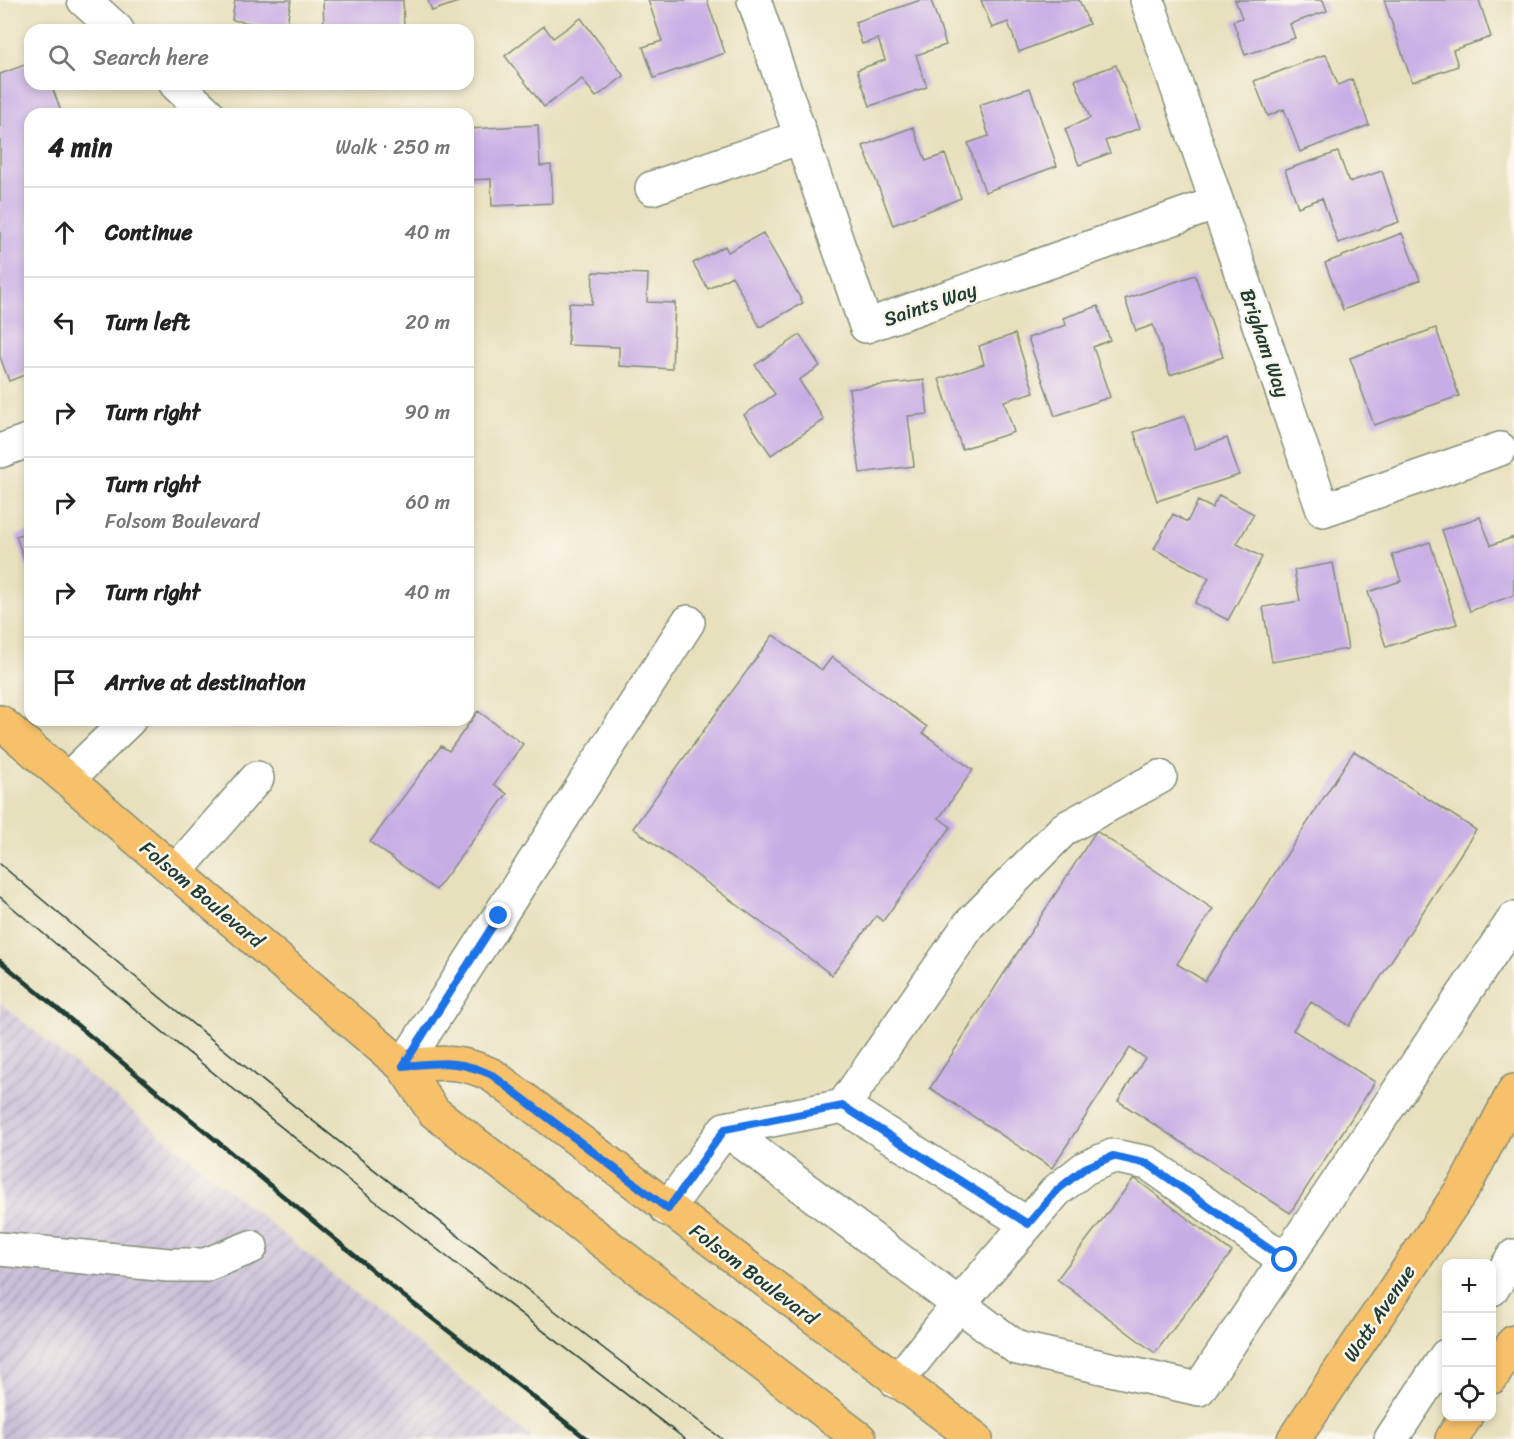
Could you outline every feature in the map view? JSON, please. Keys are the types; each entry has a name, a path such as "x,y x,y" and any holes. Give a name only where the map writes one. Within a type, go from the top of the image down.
{"main road":[{"name":"Folsom Boulevard","path":"0,722 403,1066 435,1112 860,1439"},
{"name":"Folsom Boulevard","path":"403,1066 442,1063 469,1064 492,1075 897,1382 976,1439"},
{"name":"Watt Avenue","path":"1294,1439 1467,1182 1514,1091"},
{"path":"1496,1369 1514,1342"},
{"path":"1452,1439 1464,1421"}],"street":[{"path":"84,0 110,24"},
{"name":"Saints Way","path":"754,0 866,326 1217,203"},
{"name":"Brigham Way","path":"1148,0 1323,510 1500,449"},
{"path":"182,90 202,108"},
{"path":"652,188 801,137"},
{"path":"403,1066 688,622"},
{"path":"68,779 123,726"},
{"path":"843,1106 969,925 1064,829 1160,777"},
{"path":"175,872 257,778"},
{"path":"725,1129 1017,1348 1199,1389 1514,919"},
{"path":"668,1209 725,1129 843,1106 1028,1224"},
{"path":"897,1382 959,1304 1056,1191 1085,1168 1113,1156 1148,1164 1285,1260"},
{"path":"0,1249 170,1265 205,1265 251,1247"},
{"path":"1496,1282 1514,1256"},
{"path":"1391,1439 1442,1362"}],"shaded area":[{"path":"0,1003 533,1439 0,1439"}],"building":[{"path":"235,0 291,0 287,24 256,24 232,20"},
{"path":"323,0 403,0 404,24 324,24"},
{"path":"428,0 464,0 432,11"},
{"path":"648,0 707,0 725,53 654,78 643,47 662,41"},
{"path":"921,0 931,0 946,45 916,55 927,87 870,106 857,70 885,60 878,39 862,44 855,22"},
{"path":"981,0 1079,0 1089,24 1019,52 1008,22 992,28"},
{"path":"1235,0 1323,0 1327,11 1290,24 1295,38 1245,55 1233,21 1242,18"},
{"path":"1384,0 1479,0 1491,37 1453,50 1458,66 1412,82"},
{"path":"581,18 624,76 596,97 582,79 544,107 505,56 544,26 553,38"},
{"path":"1326,54 1338,85 1352,79 1369,125 1300,152 1284,109 1268,116 1254,81"},
{"path":"24,65 24,90 53,90 60,108 24,108 24,375 9,381 0,357 0,74"},
{"path":"1116,65 1140,128 1105,141 1110,153 1079,165 1065,129 1090,118 1075,80"},
{"path":"1030,88 1057,166 985,192 968,143 989,136 979,105"},
{"path":"538,125 540,166 551,165 553,203 492,206 491,179 474,180 474,129"},
{"path":"913,127 926,161 945,154 961,198 893,225 863,146"},
{"path":"1338,152 1349,182 1382,171 1399,222 1338,243 1322,198 1298,207 1285,170"},
{"path":"763,233 803,303 760,327 732,276 708,289 693,263 725,246 728,252"},
{"path":"1402,233 1420,280 1343,310 1325,263"},
{"path":"593,272 648,274 647,302 675,303 672,369 619,366 619,347 568,345 569,303 592,304"},
{"path":"1195,275 1223,357 1170,375 1153,325 1136,331 1125,299"},
{"path":"1098,306 1110,340 1093,347 1110,397 1055,416 1028,338 1066,325 1063,318"},
{"path":"1436,328 1459,396 1374,425 1350,358"},
{"path":"1015,334 1034,392 1004,401 1014,432 962,449 939,379 984,364 979,346"},
{"path":"800,335 820,366 799,380 824,420 771,455 744,415 775,394 755,365"},
{"path":"924,380 928,414 908,416 914,466 860,473 849,389"},
{"path":"1185,416 1195,449 1227,438 1239,475 1157,501 1134,432"},
{"path":"1219,495 1254,514 1237,544 1262,557 1228,620 1195,603 1209,578 1154,549 1173,514 1187,522 1198,501 1212,508"},
{"path":"1480,517 1491,545 1514,537 1514,595 1470,611 1442,530"},
{"path":"24,533 24,559 16,536"},
{"path":"1430,542 1457,624 1386,647 1368,592 1401,581 1392,555"},
{"path":"1333,563 1348,649 1272,662 1263,607 1300,601 1294,570"},
{"path":"773,635 822,670 832,657 927,727 923,733 973,770 939,818 951,827 883,921 876,916 832,975 633,828"},
{"path":"478,711 523,744 494,784 507,794 436,890 370,842 441,746 449,751 467,726 474,726 474,717"},
{"path":"1354,751 1476,830 1349,1026 1311,1002 1293,1030 1375,1082 1290,1213 1118,1101 1145,1058 1130,1048 1052,1168 930,1088 1096,831 1213,909 1177,964 1205,981"},
{"path":"1134,1178 1232,1252 1155,1353 1057,1279"}],"tram line":[{"path":"0,864 178,1012 357,1156 722,1439"},
{"path":"0,897 168,1036 339,1172 685,1439"}],"railway":[{"path":"0,961 401,1294 587,1439"}],"route":[{"path":"499,916 403,1066 442,1063 469,1064 492,1075 610,1162 668,1209 725,1129 843,1106 1028,1224 1056,1191 1085,1168 1113,1156 1148,1164 1285,1260"}]}
